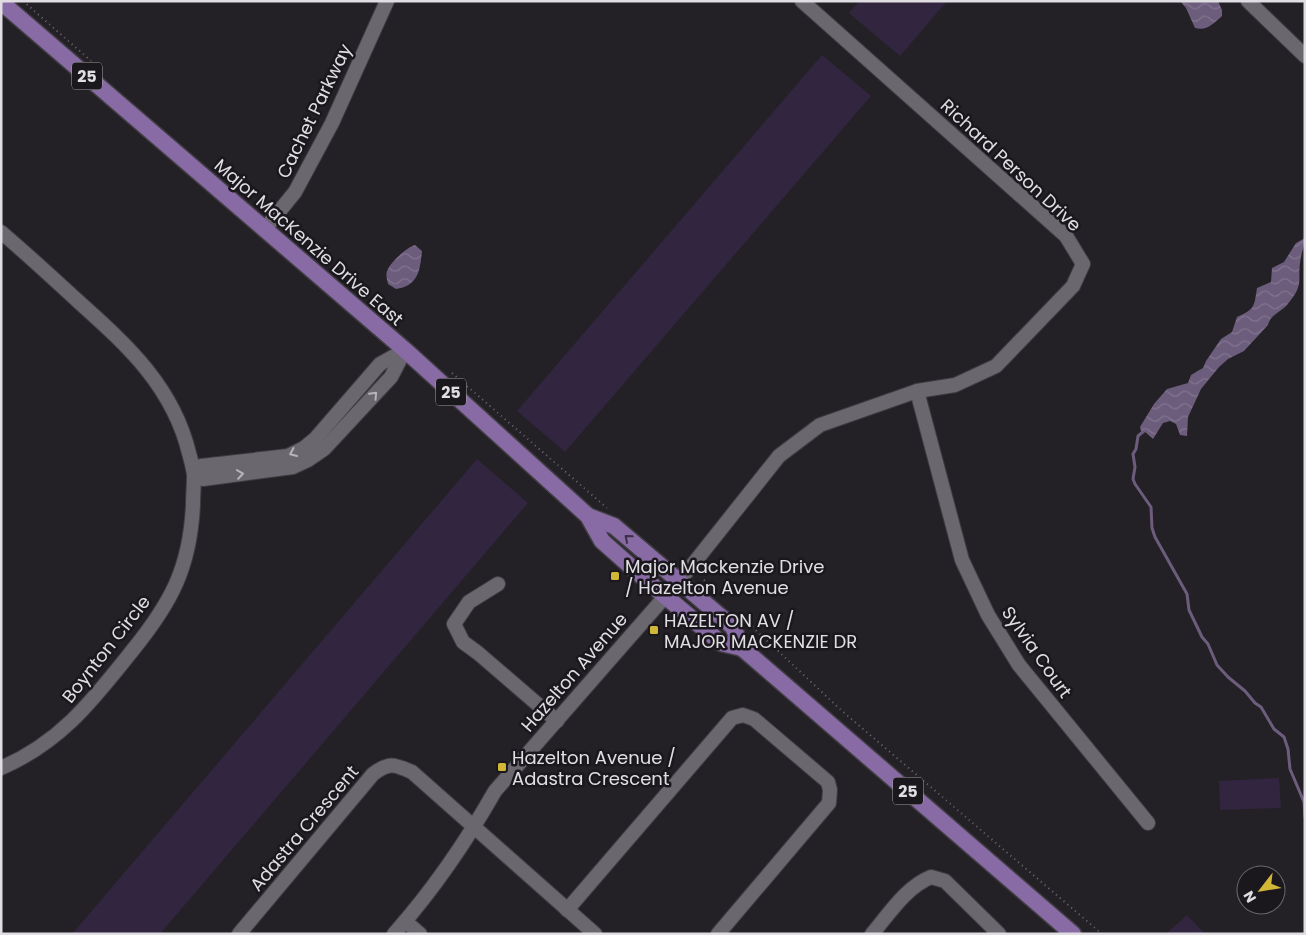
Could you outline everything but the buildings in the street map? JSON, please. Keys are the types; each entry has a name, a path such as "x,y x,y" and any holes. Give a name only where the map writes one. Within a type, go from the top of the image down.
{"main road":[{"name":"Major MacKenzie Drive East","path":"1,2 405,350 588,516 602,541 665,596 721,643 742,648"},
{"name":"Major MacKenzie Drive East","path":"588,516 614,526 733,627 742,648 1073,934"}],"street":[{"name":"Cachet Parkway","path":"264,230 296,192 332,123 387,1"},
{"name":"Richard Person Drive","path":"679,581 779,456 820,425 917,391 955,385 996,366 1073,286 1083,264 1066,236 802,1"},
{"path":"1248,1 1305,56"},
{"name":"Boynton Circle","path":"1,232 125,343 154,377 184,433 194,473 191,532 182,571 153,625 91,702 73,720 48,742 23,758 1,768"},
{"path":"194,473 203,479 293,466 308,460 319,444 392,374 405,350"},
{"name":"Sylvia Court","path":"917,391 962,560 988,615 1019,665 1148,823"},
{"name":"Hazelton Avenue","path":"394,934 442,876 495,791 679,581"},
{"path":"498,584 468,602 454,624 463,642 557,720"},
{"path":"567,910 732,718 743,715 754,719 828,782 830,790 829,803 718,934"},
{"name":"Adastra Crescent","path":"239,934 373,774 381,768 392,764 412,772 595,934"},
{"path":"872,934 911,889 923,880 931,877 944,881 999,934"},
{"path":"405,921 420,934"}],"path":[{"path":"704,580 722,598"},
{"path":"743,618 841,710 1102,934"}],"shaded area":[{"path":"859,1 947,1 900,56 849,13"},
{"path":"822,55 871,96 565,452 517,411"},
{"path":"477,459 528,503 160,934 72,934"},
{"path":"1279,778 1281,808 1220,810 1219,781"},
{"path":"1187,915 1204,933 1166,934"}],"water":[{"path":"1180,1 1218,1 1222,10 1222,16 1206,28 1195,28 1186,8"},
{"path":"1305,238 1301,254 1299,282 1293,298 1273,316 1268,325 1244,351 1228,359 1201,389 1188,417 1187,436 1180,435 1176,424 1170,421 1163,423 1153,439 1144,431 1141,431 1140,427 1154,404 1167,389 1188,383 1191,375 1203,368 1221,339 1232,332 1237,317 1253,307 1257,288 1271,282 1272,268 1284,262 1296,243"},
{"path":"415,245 422,251 419,271 409,285 396,289 388,284 387,271 400,255"}],"waterway":[{"path":"1144,431 1138,436 1136,449 1133,454 1135,467 1133,479 1151,507 1152,528 1155,537 1187,594 1189,610 1202,637 1208,644 1217,665 1261,707 1274,729 1284,737 1288,749 1290,769 1304,802 1305,817"}],"place":[{"name":"Major Mackenzie Drive / Hazelton Avenue","path":"615,576"},
{"name":"HAZELTON AV / MAJOR MACKENZIE DR","path":"654,630"},
{"name":"Hazelton Avenue / Adastra Crescent","path":"502,767"}]}
